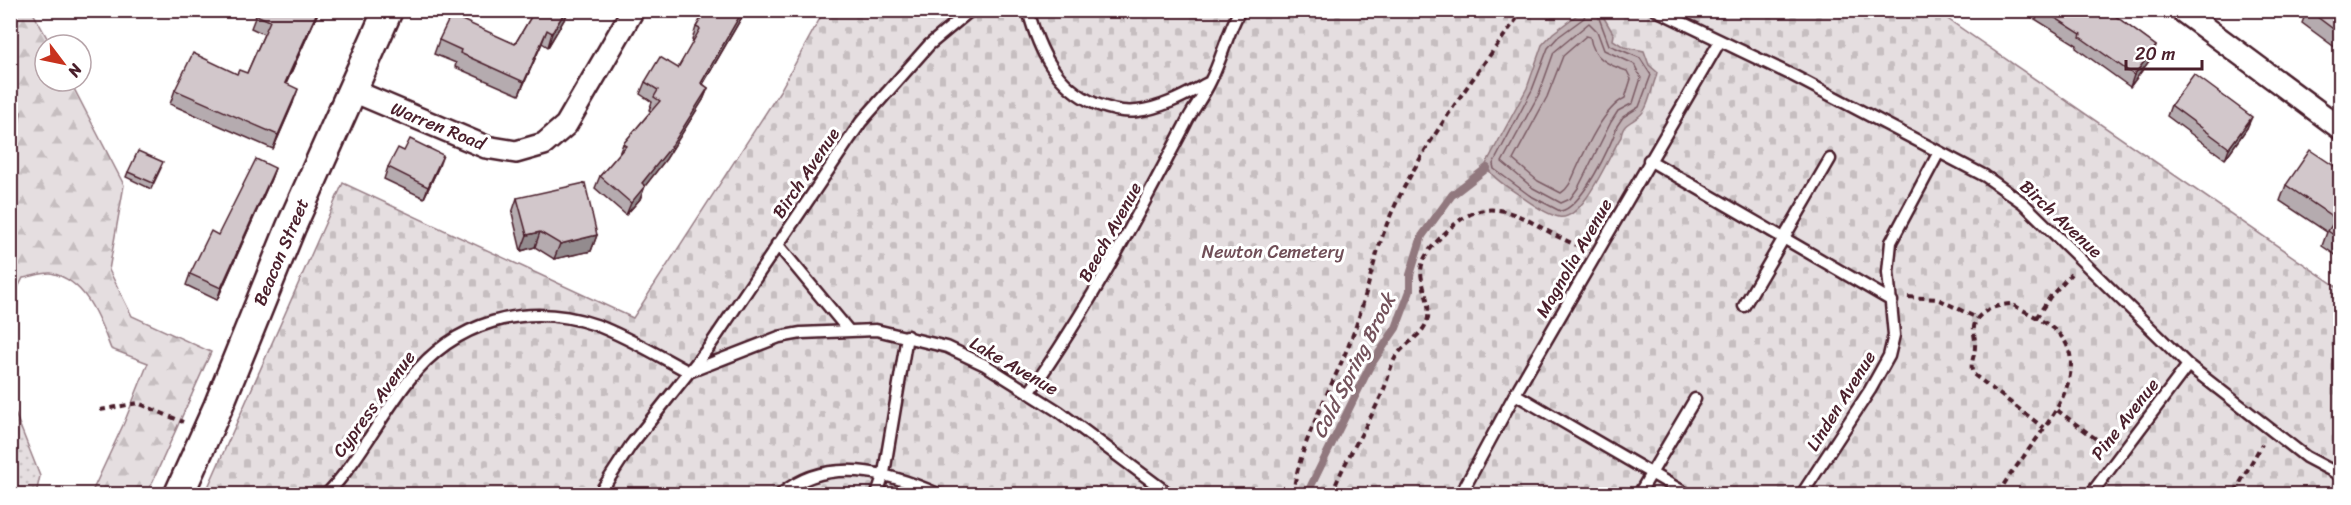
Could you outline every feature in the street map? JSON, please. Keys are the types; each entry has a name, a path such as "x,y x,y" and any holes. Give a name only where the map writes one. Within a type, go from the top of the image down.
{"main road":[{"name":"Beacon Street","path":"179,495 351,90 388,10"}],"street":[{"name":"Warren Road","path":"351,90 486,147 516,152 544,144 566,125 633,10"},
{"path":"2181,10 2340,128"}],"lane":[{"name":"Birch Avenue","path":"689,372 709,347 861,122 929,45 971,10"},
{"path":"1028,10 1048,64 1067,88 1108,109 1136,112 1158,106 1210,82"},
{"path":"1230,26 1231,10"},
{"path":"1230,26 1240,10"},
{"name":"Birch Avenue","path":"1656,10 1985,176 2024,203 2188,365 2270,431 2306,457 2340,475"},
{"name":"Beech Avenue","path":"1029,393 1085,309 1119,252 1186,122 1210,82 1230,26"},
{"name":"Magnolia Avenue","path":"1461,495 1515,394 1720,41"},
{"name":"Linden Avenue","path":"1802,495 1889,356 1894,335 1888,272 1891,242 1939,152"},
{"path":"1744,306 1830,159"},
{"path":"1649,160 1892,302"},
{"path":"777,244 849,331"},
{"name":"Cypress Avenue","path":"329,493 408,381 432,352 454,337 489,322 522,316 561,318 595,325 689,372"},
{"name":"Lake Avenue","path":"689,372 779,338 801,333 876,330 907,336 946,347 985,365 1058,411 1169,495"},
{"path":"876,495 884,473 907,336"},
{"name":"Pine Avenue","path":"2091,495 2117,456 2188,365"},
{"path":"599,495 631,445 689,372"},
{"path":"1515,394 1687,495"},
{"path":"1639,495 1695,399"},
{"path":"780,495 811,478 848,469 884,473 938,495"}],"path":[{"path":"1293,495 1295,476 1351,341 1392,212 1455,107 1523,10"},
{"path":"1332,495 1385,388 1396,356 1423,330 1429,305 1421,271 1431,247 1448,230 1473,213 1495,208 1519,214 1570,243 1597,252"},
{"path":"2036,318 2050,297 2083,262"},
{"path":"1892,302 1910,297 1938,298 1977,318"},
{"path":"1999,495 2057,410 2068,382 2068,354 2064,341 2036,318 2011,304 1992,307 1977,318 1974,325 1975,350 1971,369 1973,374 2044,428"},
{"path":"100,410 138,404 184,423"},
{"path":"2057,410 2117,456"},
{"path":"2210,495 2218,489 2236,493 2270,431"}],"green space":[{"path":"11,10 32,11 44,33 33,33 33,93 76,93 124,185 109,270 132,316 211,352 147,494 91,494 124,423 148,363 111,349 90,303 74,284 63,277 48,273 23,278 11,301 11,178 21,112 11,110"},
{"name":"Newton Cemetery","path":"824,11 1936,11 2340,289 2340,494 205,494 343,183 633,318 780,91"},
{"path":"11,403 40,476 36,494 11,494"}],"water":[{"path":"1600,11 1614,35 1613,40 1624,47 1644,51 1649,65 1657,72 1645,109 1622,131 1621,137 1586,199 1568,216 1559,217 1540,209 1506,186 1492,174 1486,164 1527,88 1542,45 1553,33 1581,12"}],"building":[{"path":"258,10 318,10 285,83 298,89 278,135 175,90 193,53 237,74 239,70 247,73 270,21 256,15"},
{"path":"535,10 566,10 552,33 547,30 524,82 460,53 461,50 439,40 451,15 515,44"},
{"path":"706,10 743,10 701,83 708,88 671,147 642,183 645,186 631,203 600,176 626,146 623,144 660,101 654,97 658,90 645,82 660,57 678,68 700,29 696,27"},
{"path":"2043,10 2107,10 2156,46 2134,75 2080,37 2081,34"},
{"path":"2308,10 2340,10 2340,34"},
{"path":"2194,74 2252,117 2229,148 2171,105"},
{"path":"410,139 443,155 428,187 388,167 398,148 404,151"},
{"path":"2310,150 2340,170 2337,180 2340,183 2340,239 2328,231 2336,219 2286,185"},
{"path":"138,151 163,162 153,183 128,172"},
{"path":"256,159 275,168 221,288 190,274 211,231 218,235"},
{"path":"585,183 597,235 560,244 540,232 527,235 517,198"}],"waterway":[{"name":"Cold Spring Brook","path":"1307,494 1370,366 1396,328 1410,291 1410,275 1422,236 1452,195 1487,168"}]}
